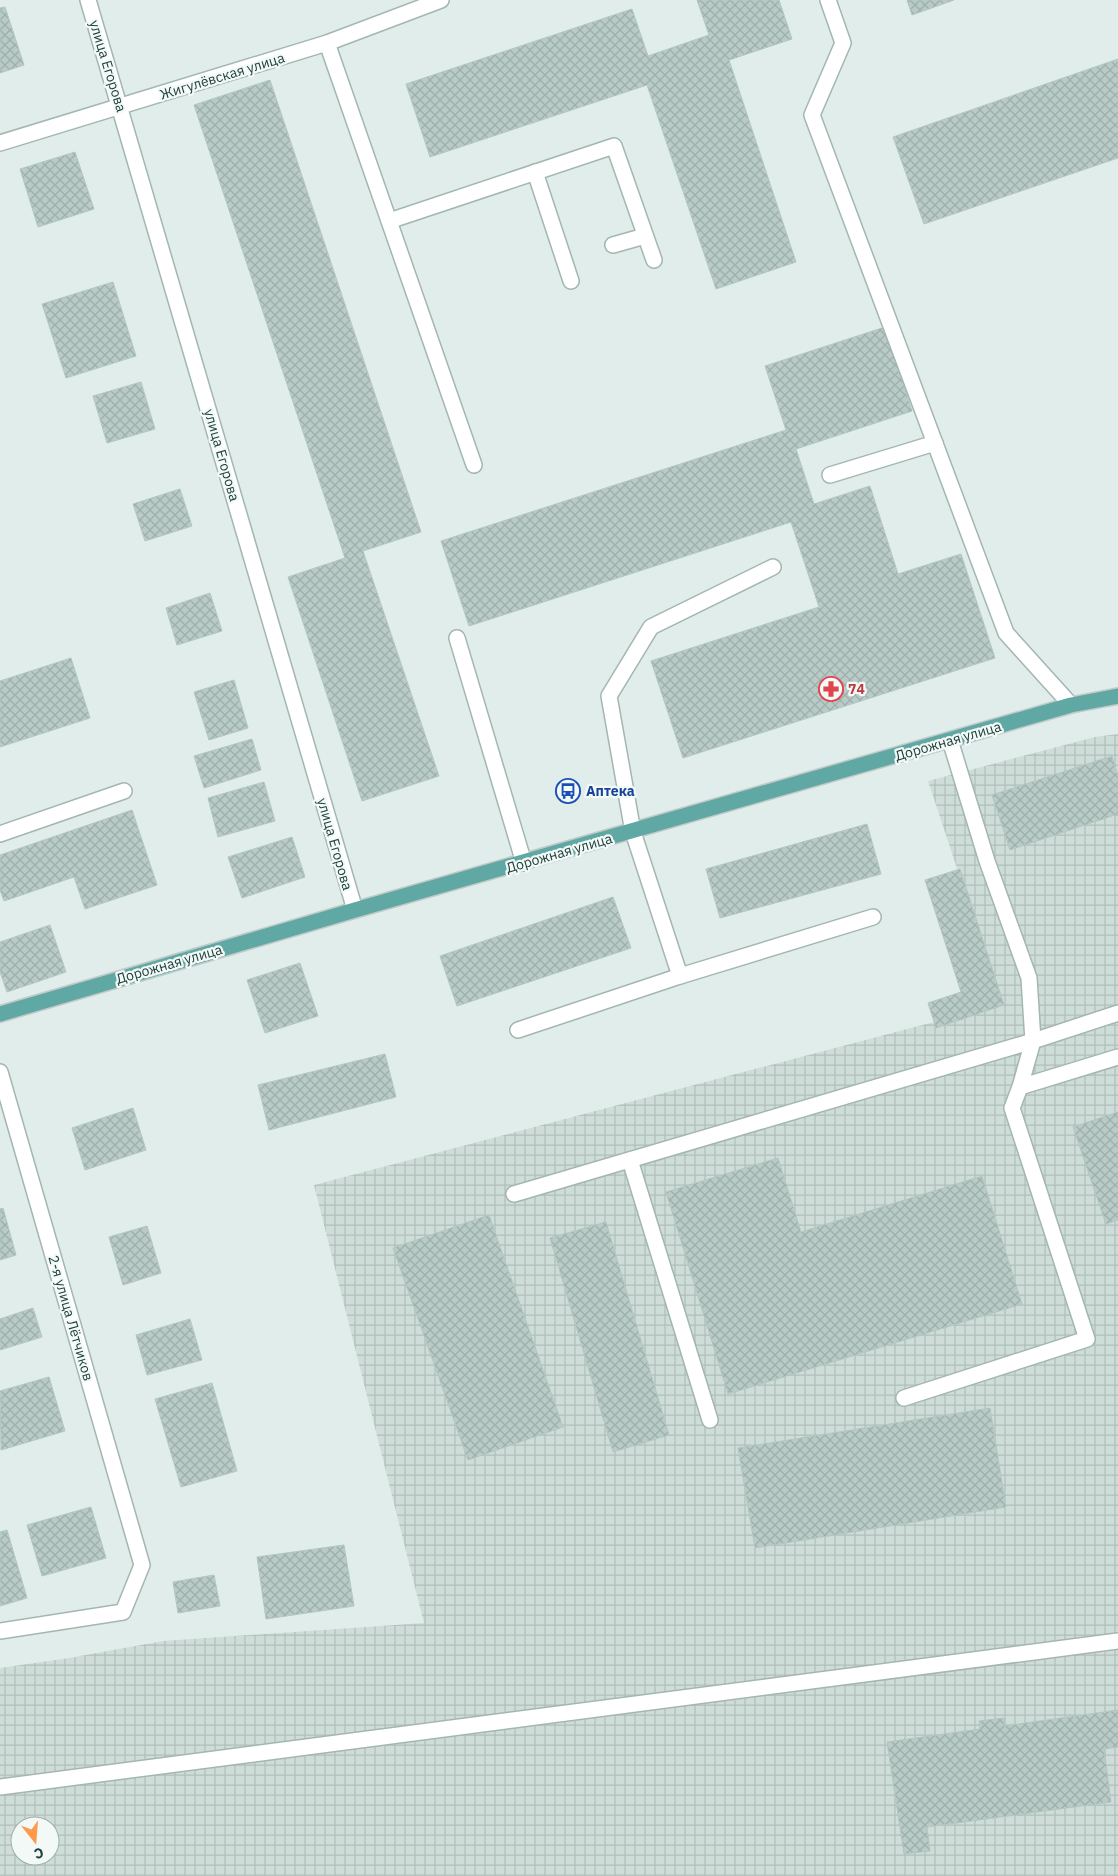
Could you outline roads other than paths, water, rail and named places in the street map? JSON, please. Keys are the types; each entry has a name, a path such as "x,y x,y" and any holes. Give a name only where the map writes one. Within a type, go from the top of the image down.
{"main road":[{"name":"Дорожная улица","path":"0,1014 355,910 633,832 1071,705 1118,696"}],"street":[{"name":"улица Егорова","path":"88,0 355,910"},
{"name":"Жигулёвская улица","path":"0,143 327,43 441,0"},
{"path":"828,0 843,43 812,115 1006,633 1071,705"},
{"path":"327,43 474,465"},
{"path":"389,220 614,146 654,260"},
{"path":"535,172 572,280"},
{"path":"613,246 645,236"},
{"path":"830,475 935,443"},
{"path":"680,976 633,832 609,696 651,627 773,567"},
{"path":"457,638 524,863"},
{"path":"904,1398 1087,1339 1012,1108 1033,1041 1029,978 987,861 950,740"},
{"path":"0,834 124,791"},
{"path":"518,1030 680,976 873,917"},
{"path":"514,1194 1033,1041 1118,1013"},
{"path":"1020,1087 1118,1057"},
{"name":"2-я улица Лётчиков","path":"0,1072 142,1564 123,1612 0,1631"},
{"path":"630,1160 710,1420"},
{"path":"0,1787 1118,1641"}],"place":[{"name":"74","path":"831,689"},
{"name":"Аптека","path":"568,791"}]}
